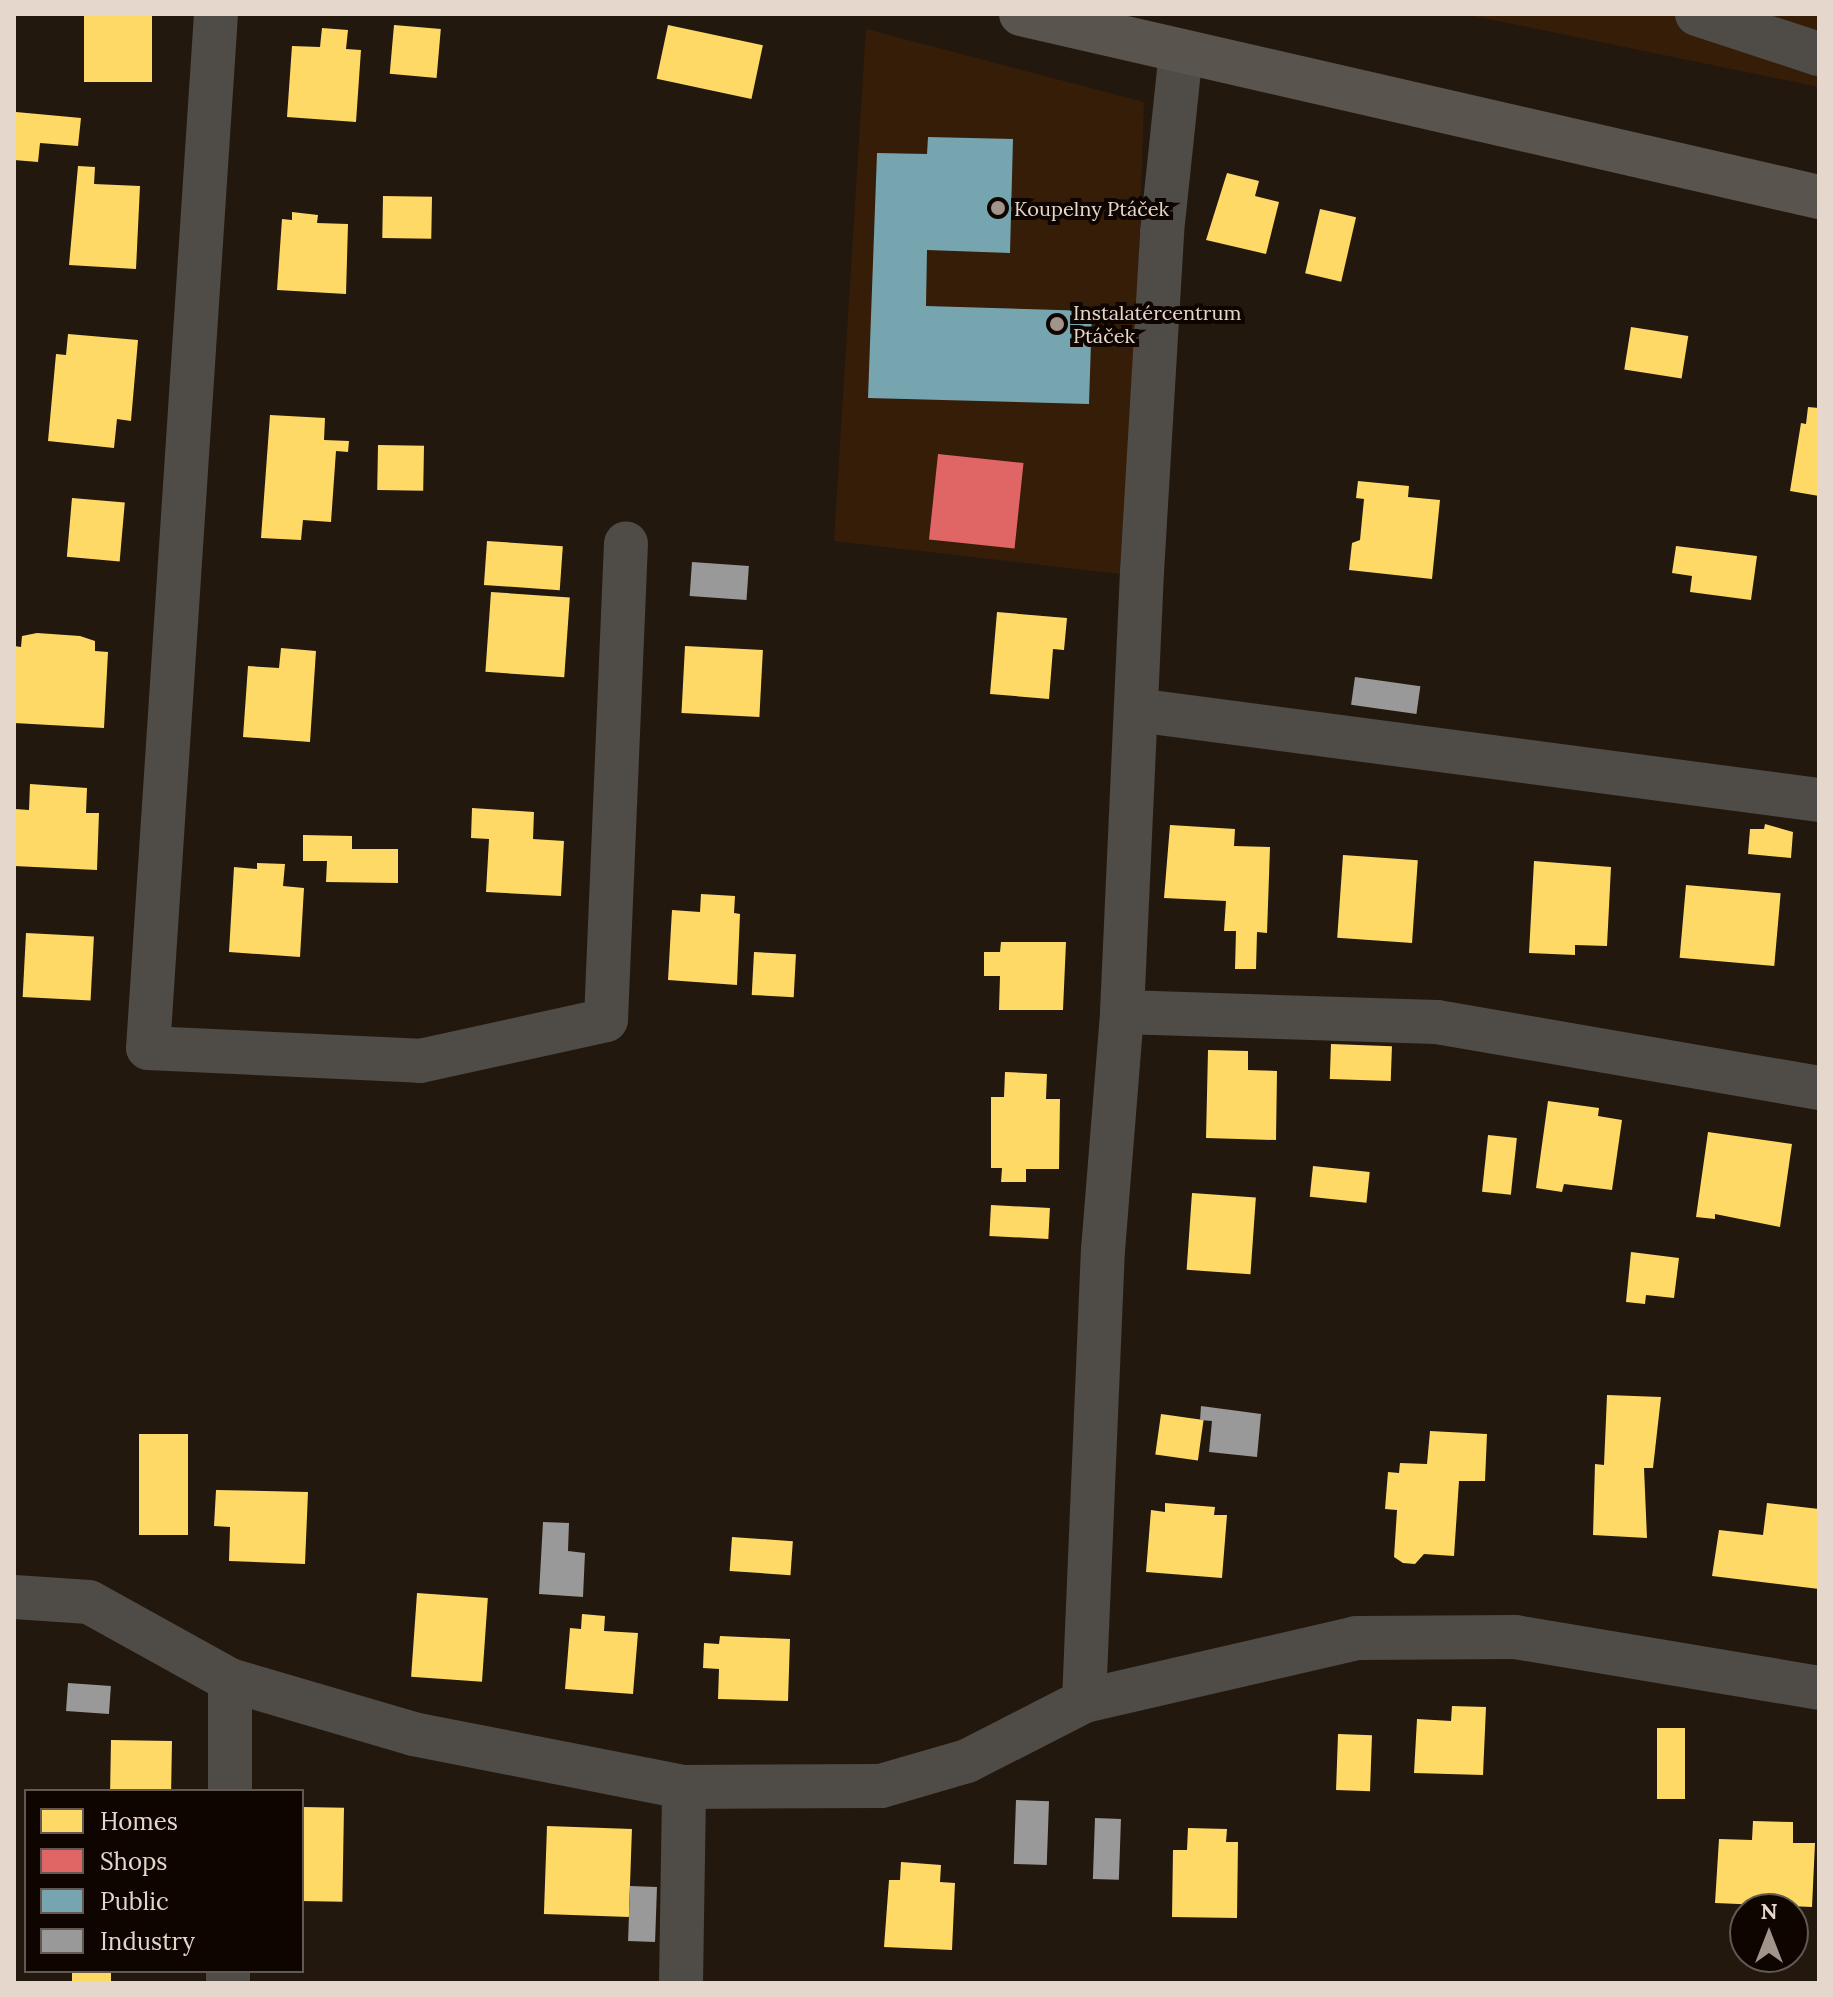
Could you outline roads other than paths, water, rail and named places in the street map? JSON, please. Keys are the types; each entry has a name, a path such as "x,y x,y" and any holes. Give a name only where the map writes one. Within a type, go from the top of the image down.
{"main road":[{"path":"1021,14 1819,197"}],"street":[{"path":"216,14 148,1048 420,1061 606,1020 626,543"},
{"path":"1697,14 1819,54"},
{"path":"1084,1701 1103,1250 1122,1012 1162,232 1181,52"},
{"path":"1136,710 1819,800"},
{"path":"1122,1012 1437,1022 1819,1088"},
{"path":"14,1597 89,1602 230,1680 413,1734 684,1787 881,1786 967,1761 1084,1701 1356,1638 1515,1637 1819,1688"},
{"path":"230,1680 230,1789"},
{"path":"681,1983 684,1787"}],"place":[{"name":"Koupelny Ptáček","path":"998,208"},
{"name":"Instalatércentrum Ptáček","path":"1057,324"}]}
